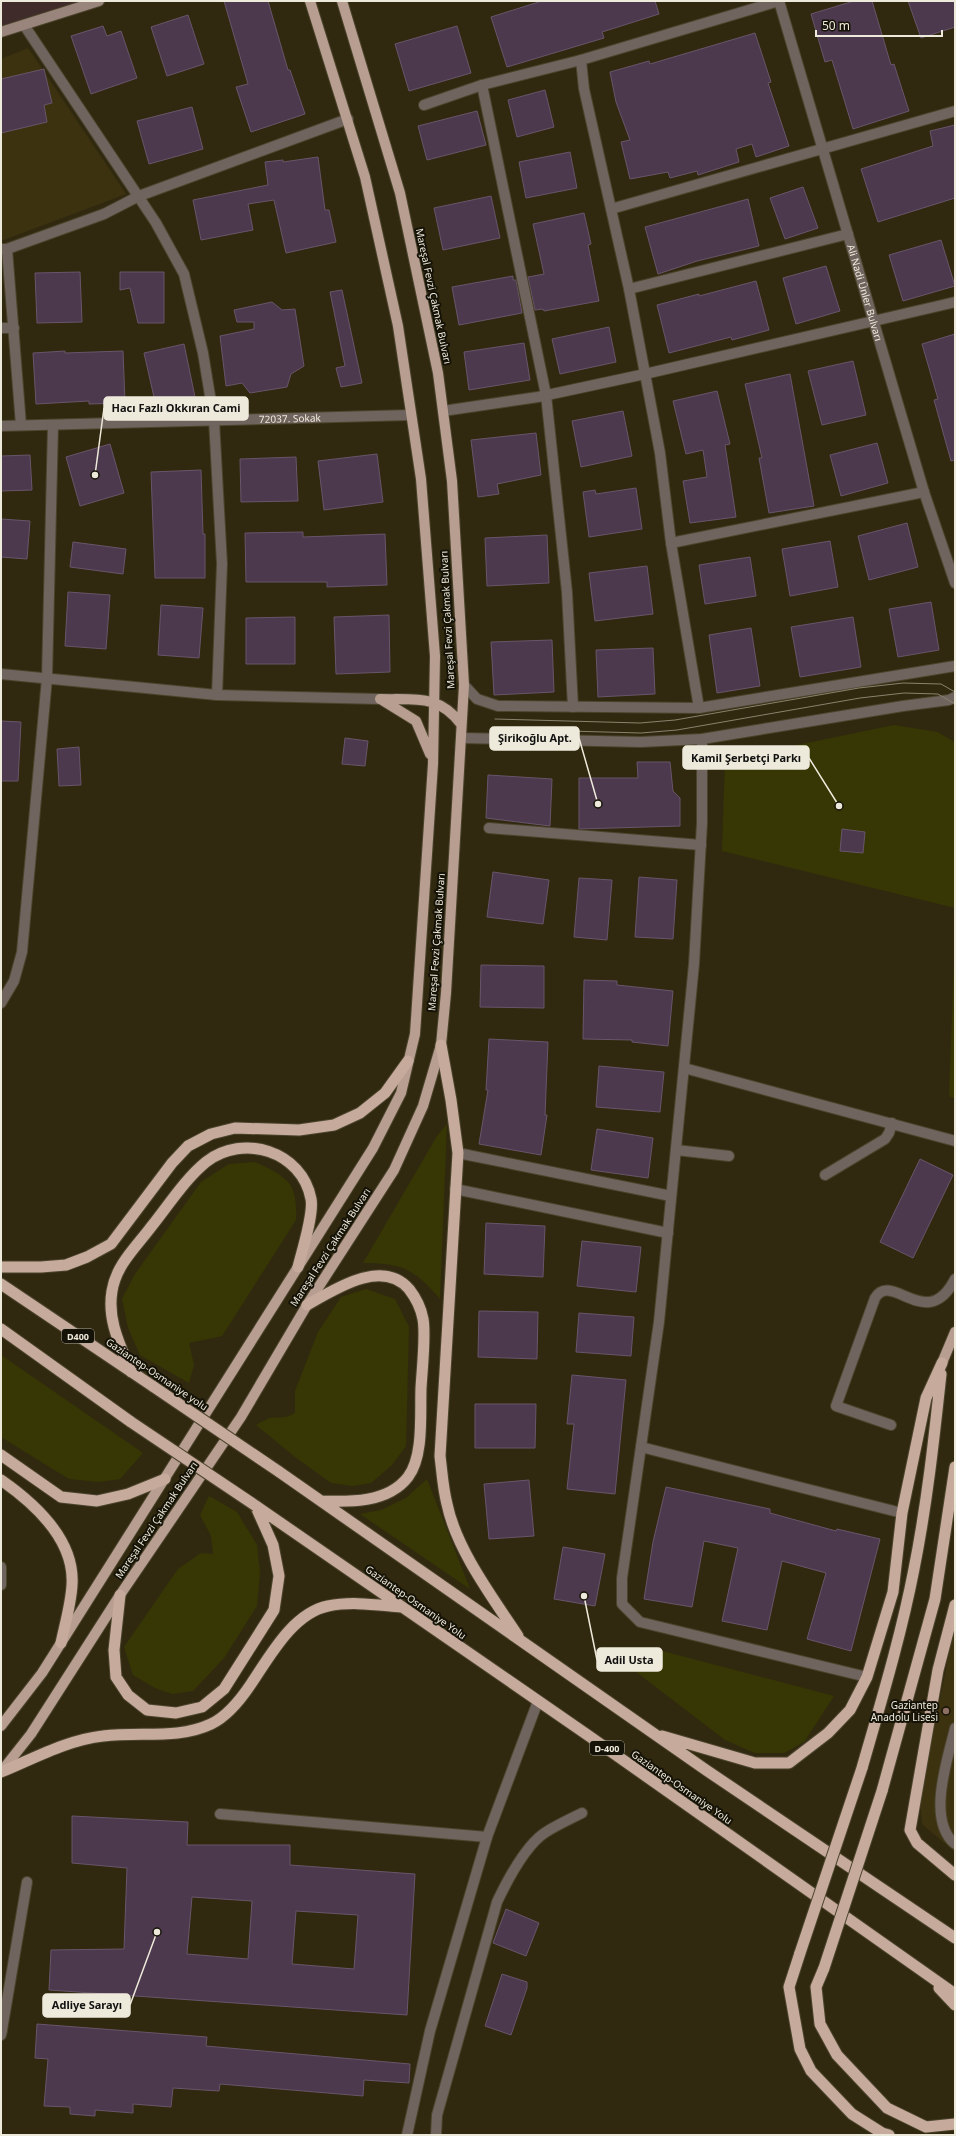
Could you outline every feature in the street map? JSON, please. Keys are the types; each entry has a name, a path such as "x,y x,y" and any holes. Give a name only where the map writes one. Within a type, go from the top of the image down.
{"highway":[{"path":"441,1045 451,1100 458,1153 440,1456 447,1505 464,1551 485,1587 522,1641"},
{"path":"1,1266 41,1267 66,1265 87,1257 111,1244 172,1163 188,1146 211,1134 235,1128 299,1130 334,1125 360,1113 385,1093 408,1061"},
{"path":"131,1372 117,1339 110,1315 112,1290 119,1268 191,1178 206,1162 226,1151 251,1147 275,1152 293,1165 304,1179 311,1200 309,1220 298,1268"},
{"path":"307,1304 337,1288 364,1277 385,1276 403,1283 416,1298 423,1319 418,1456 408,1477 388,1493 356,1502 321,1501"},
{"name":"Gaziantep-Osmaniye yolu","path":"1,1284 321,1501"},
{"path":"1,1329 130,1422 256,1506 273,1545 279,1576 274,1610 224,1688 202,1707 176,1713 147,1710 128,1695 116,1677 114,1650 120,1595"},
{"path":"653,1733 755,1763 789,1763 828,1733 850,1710 867,1677 893,1592 902,1513 926,1398 942,1363"},
{"path":"889,2135 852,2114 811,2071 800,2049 789,1987 862,1768 891,1667 914,1569 931,1467 942,1363"},
{"path":"1,1455 61,1497 97,1501 128,1494 164,1479"},
{"path":"955,1467 935,1599 882,1791 824,1968 816,1987 820,2024 837,2055 887,2108 926,2127 955,2124"},
{"path":"1,1480 19,1492 46,1519 59,1536 69,1559 72,1584 61,1643"},
{"path":"321,1501 653,1733 955,1938"},
{"name":"Gaziantep-Osmaniye Yolu","path":"256,1506 538,1701 955,1994"},
{"path":"1,1772 74,1741 105,1736 190,1732 212,1724 232,1709 249,1688 276,1647 299,1620 327,1606 356,1603 403,1607"},
{"path":"955,1605 938,1670 910,1830 917,1843 955,1875"},
{"path":"925,1973 955,2005"}],"main road":[{"path":"1,32 80,4 99,1"},
{"name":"Mareşal Fevzi Çakmak Bulvarı","path":"1,1726 42,1673 373,1148 401,1093 415,1034 433,764 435,656 421,479 398,326 365,177 310,1"},
{"name":"Mareşal Fevzi Çakmak Bulvarı","path":"1,1772 31,1734 120,1595 241,1417 307,1304 394,1170 424,1106 441,1045 446,993 464,685 452,480 438,372 400,193 342,1"},
{"path":"380,699 434,701 453,712 462,724"},
{"path":"380,699 416,721 426,741 433,764"},
{"path":"942,1363 955,1332"}],"street":[{"path":"424,105 482,85 581,60 779,1"},
{"name":"Ali Nadi Ünler Bulvarı","path":"779,1 924,492 955,583"},
{"path":"24,25 139,196 156,223 184,274 203,353 214,420 222,564 216,695"},
{"path":"581,60 584,90 629,289 660,453 671,543 700,708"},
{"path":"482,85 546,395 567,592 573,707"},
{"path":"611,209 823,150 955,111"},
{"path":"21,425 14,328 4,249 104,214 139,196 348,119"},
{"path":"629,289 848,234"},
{"path":"443,411 546,395 645,374 955,302"},
{"path":"1,328 14,328"},
{"name":"72037. Sokak","path":"1,426 412,415"},
{"path":"1,1003 14,981 22,952 47,678 52,425"},
{"path":"671,543 924,492"},
{"path":"464,685 477,699 498,706 700,708 955,666"},
{"path":"1,674 216,695 380,699"},
{"path":"461,738 642,742 702,739 903,706 949,700 955,697"},
{"path":"702,739 701,846 694,964 659,1322 622,1578 622,1604 640,1622 867,1677"},
{"path":"489,828 701,846"},
{"path":"684,1068 955,1141"},
{"path":"825,1175 885,1139 889,1133 892,1123"},
{"path":"676,1150 729,1156"},
{"path":"458,1153 671,1196"},
{"path":"456,1189 668,1233"},
{"path":"891,1425 836,1406 875,1298 881,1292 889,1290 922,1302 933,1302 948,1292 955,1279"},
{"path":"641,1447 902,1513"},
{"path":"1,1567 1,1586"},
{"path":"407,2135 430,2031 487,1837 538,1701"},
{"path":"955,1728 940,1803 944,1827 950,1840 955,1844"},
{"path":"436,2135 437,2115 500,1896 508,1879 521,1859 545,1832 582,1813"},
{"path":"220,1814 487,1837"},
{"path":"1,2033 27,1882"}],"shaded area":[{"path":"1,1 84,1 1,28"},
{"path":"28,48 126,194 1,241 1,59"},
{"path":"894,725 937,732 955,742 955,908 722,851 725,760"},
{"path":"955,935 955,1099 949,1096"},
{"path":"447,1124 440,1299 415,1274 397,1266 388,1264 363,1263 437,1136"},
{"path":"255,1162 275,1172 288,1182 295,1197 296,1220 222,1336 189,1343 194,1365 189,1383 140,1355 128,1328 122,1299 135,1274 201,1182 229,1164"},
{"path":"366,1289 395,1299 409,1327 406,1446 392,1465 371,1483 353,1486 331,1483 295,1457 256,1425 269,1418 286,1417 295,1413 295,1391 318,1332 341,1297"},
{"path":"1,1355 143,1453 120,1479 99,1482 69,1479 1,1437"},
{"path":"427,1479 470,1589 360,1514 381,1510 406,1498"},
{"path":"209,1496 237,1512 257,1545 260,1573 257,1606 224,1658 193,1691 172,1694 155,1688 133,1675 124,1647 178,1569 201,1553 213,1554 211,1536 200,1515"},
{"name":"Gaziantep Anadolu Lisesi","path":"955,1624 955,1852 922,1824 920,1799"},
{"path":"651,1648 834,1696 804,1742 784,1753 755,1753 725,1740 614,1655"}],"building":[{"path":"224,1 268,1 288,70 290,70 305,114 251,132 236,87 248,84"},
{"path":"542,1 655,1 659,14 602,32 604,38 507,67 491,17"},
{"path":"854,1 872,1 891,65 894,64 909,111 853,129 832,60 825,62 811,14"},
{"path":"908,1 955,1 955,27 921,38"},
{"path":"188,15 204,64 167,76 151,27"},
{"path":"103,26 107,36 121,31 137,78 91,94 71,36"},
{"path":"457,26 471,73 409,91 395,44"},
{"path":"755,33 771,82 768,83 789,146 756,157 752,144 736,149 739,162 698,175 697,171 670,178 668,172 630,179 621,142 630,140 616,102 610,72 649,61 650,64"},
{"path":"44,69 52,103 44,105 47,122 1,133 1,79"},
{"path":"545,90 554,127 517,137 508,100"},
{"path":"192,107 203,149 149,164 137,121"},
{"path":"477,111 486,145 427,160 418,126"},
{"path":"955,125 955,198 878,222 861,169 933,146 930,131"},
{"path":"570,152 577,188 526,198 519,162"},
{"path":"318,157 325,210 329,210 336,242 286,253 274,200 248,204 253,230 201,240 193,200 268,185 265,162 283,160 283,162"},
{"path":"803,187 818,228 785,239 770,198"},
{"path":"491,196 500,238 443,250 434,208"},
{"path":"748,199 759,246 697,261 658,274 645,227"},
{"path":"584,213 591,244 588,245 599,301 544,311 543,309 535,310 528,277 544,274 533,224"},
{"path":"941,240 955,286 903,301 889,255"},
{"path":"826,266 840,311 796,324 783,278"},
{"path":"80,272 82,322 37,323 35,273"},
{"path":"120,272 164,272 164,323 138,323 130,288 120,290"},
{"path":"513,276 513,280 516,280 522,313 459,325 452,287"},
{"path":"756,281 769,330 732,340 731,337 669,353 657,305"},
{"path":"342,290 362,383 341,387 336,368 345,366 330,292"},
{"path":"272,302 282,310 295,309 304,366 291,374 287,387 250,393 242,383 226,386 220,336 254,329 254,322 237,322 234,310"},
{"path":"609,327 616,362 560,374 552,339"},
{"path":"955,334 955,460 951,461 934,400 938,399 922,344"},
{"path":"524,343 530,380 469,390 464,352"},
{"path":"184,344 195,397 156,406 144,353"},
{"path":"65,351 65,353 123,351 125,403 89,404 89,401 36,404 33,353"},
{"path":"853,361 866,415 822,425 808,371"},
{"path":"790,374 814,506 769,513 759,458 762,458 745,384"},
{"path":"717,391 730,444 725,445 736,517 690,523 683,481 707,477 703,450 686,454 673,401"},
{"path":"623,411 632,456 581,467 572,421"},
{"path":"536,433 541,475 497,484 499,494 478,497 471,440"},
{"path":"877,443 888,483 841,496 830,455"},
{"path":"110,444 124,493 80,506 66,457"},
{"path":"377,454 383,502 324,510 318,461"},
{"path":"30,455 32,490 1,491 1,456"},
{"path":"296,457 298,501 241,502 240,459"},
{"path":"201,470 203,534 205,534 205,578 155,578 151,472"},
{"path":"636,488 642,529 589,537 583,492 595,490 596,494"},
{"path":"1,519 30,521 27,559 1,557"},
{"path":"907,523 918,567 869,580 858,536"},
{"path":"303,532 303,537 385,534 387,585 327,587 327,582 246,582 245,533"},
{"path":"547,535 549,583 487,586 485,538"},
{"path":"830,541 838,587 790,596 782,549"},
{"path":"73,542 126,549 123,574 70,567"},
{"path":"750,557 756,596 705,604 699,565"},
{"path":"647,566 653,614 595,621 589,573"},
{"path":"68,592 110,595 106,649 65,646"},
{"path":"931,602 939,650 898,657 889,609"},
{"path":"161,605 203,608 199,658 158,655"},
{"path":"389,615 390,672 336,674 334,617"},
{"path":"295,617 295,664 246,664 246,618"},
{"path":"853,617 861,667 800,677 791,627"},
{"path":"751,628 760,686 717,693 709,635"},
{"path":"552,640 554,692 494,695 491,642"},
{"path":"653,648 655,694 598,697 596,650"},
{"path":"1,721 21,722 18,781 1,781"},
{"path":"345,738 368,741 365,766 342,764"},
{"path":"79,747 81,785 59,786 57,749"},
{"path":"637,762 670,762 673,791 680,798 680,826 579,829 579,778 638,778"},
{"path":"488,775 552,779 550,826 486,818"},
{"path":"842,829 865,832 863,853 840,851"},
{"path":"493,872 549,880 543,924 487,917"},
{"path":"639,877 677,880 673,939 635,937"},
{"path":"579,878 612,880 607,940 574,937"},
{"path":"481,965 544,966 544,1008 480,1007"},
{"path":"584,980 617,981 617,985 673,991 668,1046 632,1042 632,1040 583,1039"},
{"path":"489,1039 548,1042 545,1115 547,1115 541,1155 479,1144 488,1090 486,1090"},
{"path":"599,1066 664,1072 660,1112 596,1107"},
{"path":"597,1129 653,1138 648,1178 591,1170"},
{"path":"920,1159 953,1175 913,1258 880,1242"},
{"path":"486,1223 545,1226 543,1277 484,1274"},
{"path":"582,1241 641,1247 636,1292 577,1286"},
{"path":"479,1311 538,1312 537,1359 478,1357"},
{"path":"579,1313 634,1317 631,1356 576,1352"},
{"path":"572,1375 626,1380 615,1494 567,1489 574,1424 567,1424"},
{"path":"475,1404 536,1404 535,1448 475,1448"},
{"path":"529,1480 534,1536 489,1539 484,1484"},
{"path":"666,1487 770,1509 770,1513 836,1531 837,1529 880,1539 851,1651 807,1639 826,1573 782,1561 767,1630 722,1621 738,1548 704,1541 692,1607 644,1599 653,1542"},
{"path":"563,1547 605,1554 595,1606 554,1599"},
{"path":"72,1816 188,1822 187,1845 290,1845 290,1865 415,1874 407,2015 49,1990 51,1950 124,1949 127,1868 72,1863","holes":["192,1897 252,1901 248,1959 187,1954","296,1911 358,1915 354,1969 292,1964"]},
{"path":"506,1909 539,1923 526,1956 493,1943"},
{"path":"502,1974 527,1982 527,1988 511,2035 485,2026"},
{"path":"37,2024 207,2037 206,2046 410,2064 409,2083 364,2080 363,2096 220,2084 219,2091 173,2088 171,2107 133,2104 133,2113 95,2110 95,2116 70,2114 70,2107 44,2106 48,2059 35,2058"}],"tram line":[{"path":"495,719 640,723 675,720 859,688 903,683 941,684 955,692"},
{"path":"495,729 641,733 677,730 860,698 904,693 938,694 955,704"}],"place":[{"name":"Hacı Fazlı Okkıran Cami","path":"95,475"},
{"name":"Şirikoğlu Apt.","path":"598,804"},
{"name":"Kamil Şerbetçi Parkı","path":"839,806"},
{"name":"Adil Usta","path":"584,1596"},
{"name":"Gaziantep Anadolu Lisesi","path":"946,1711"},
{"name":"Adliye Sarayı","path":"157,1932"}]}
